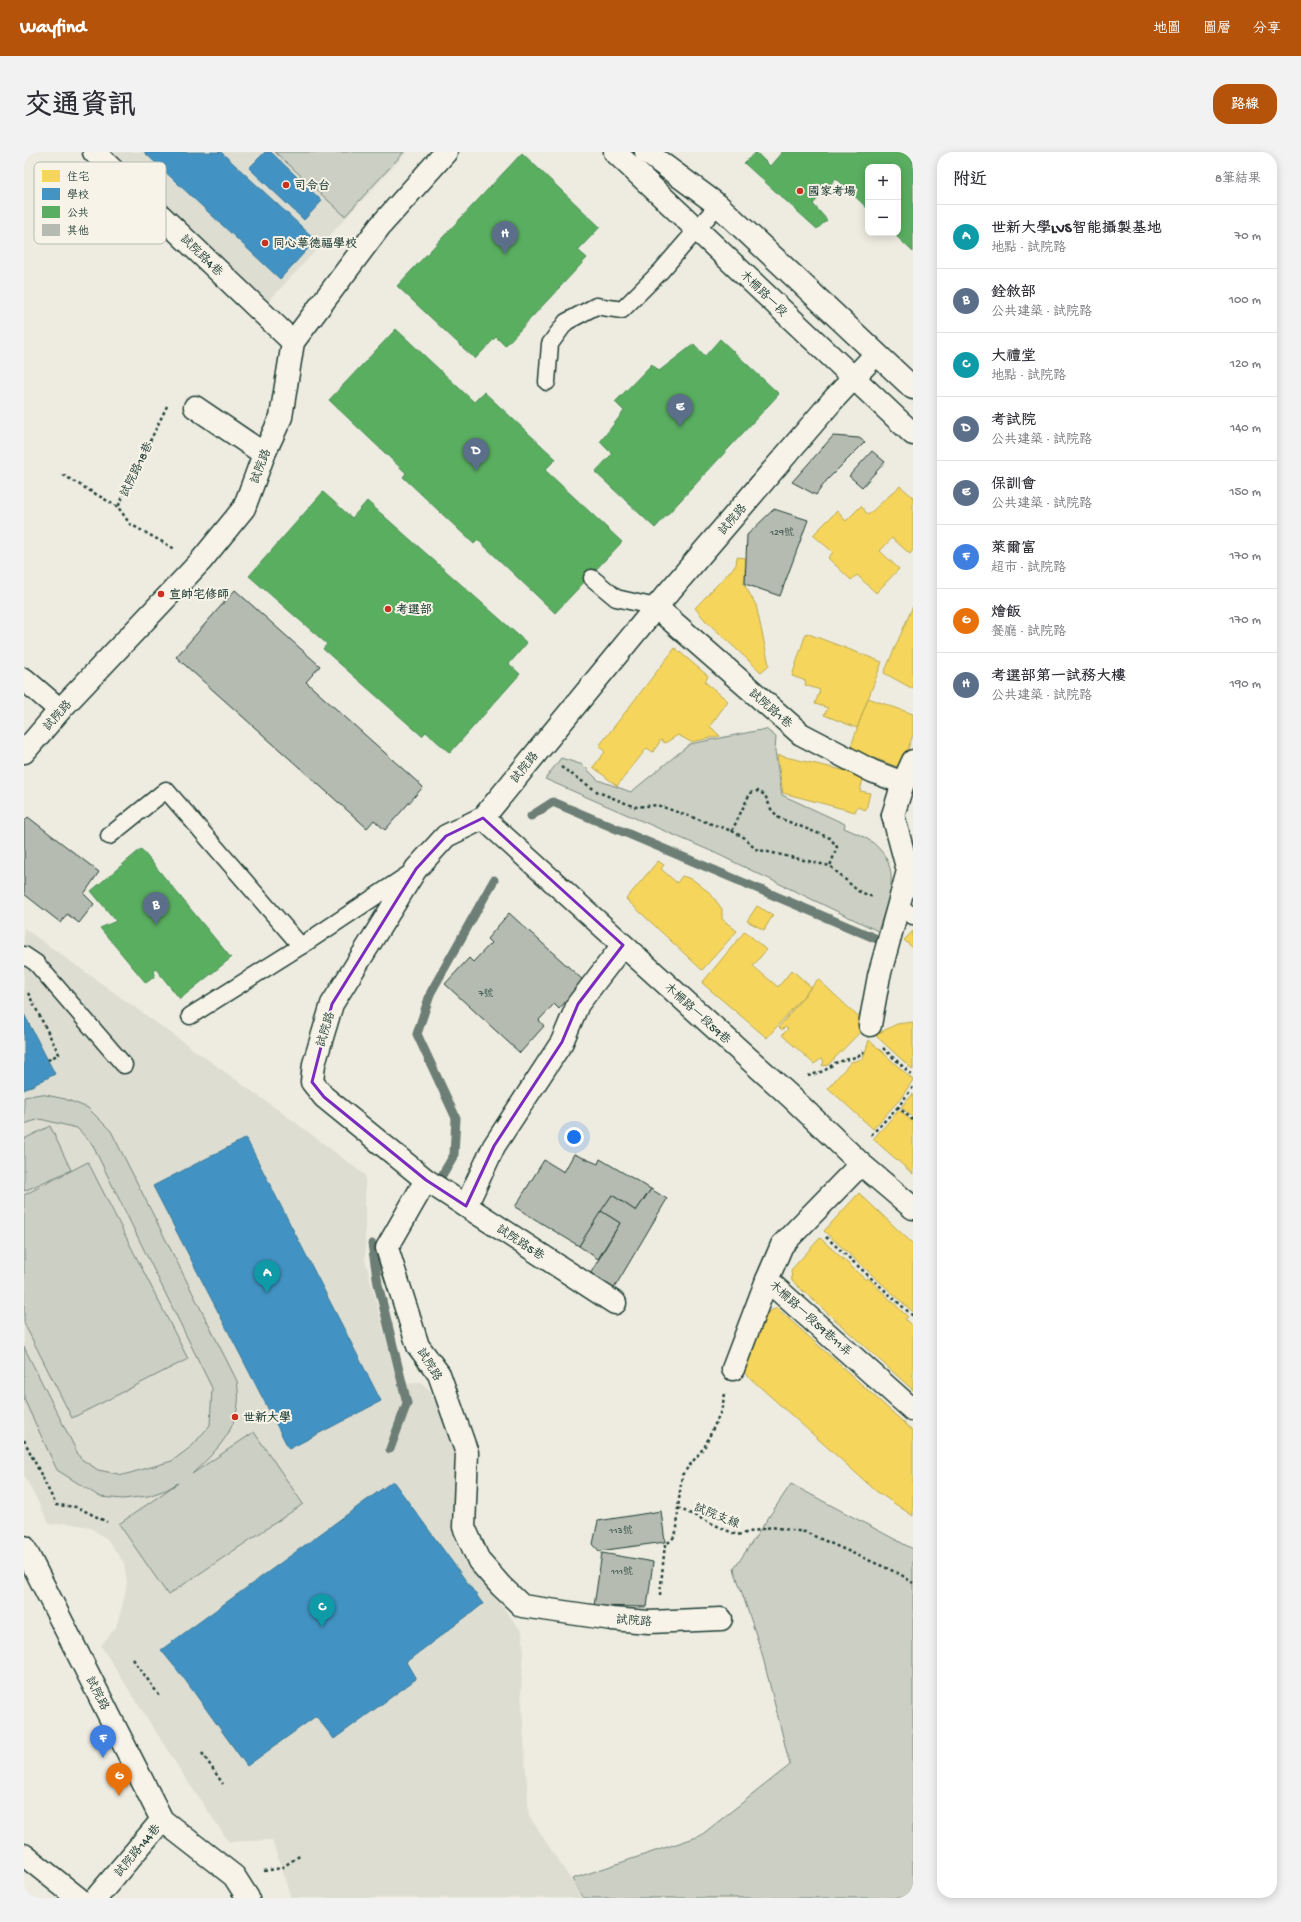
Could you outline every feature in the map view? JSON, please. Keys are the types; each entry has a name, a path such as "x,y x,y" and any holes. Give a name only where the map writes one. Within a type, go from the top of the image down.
{"street":[{"name":"試院路4巷","path":"94,152 104,162"},
{"name":"試院路","path":"24,752 60,710 200,562 244,508 264,454 281,417 293,342 380,226 446,152"},
{"name":"木柵路一段","path":"615,152 854,379 912,432"},
{"path":"646,152 718,205 913,388"},
{"name":"試院路4巷","path":"166,221 293,342"},
{"name":"試院路","path":"721,1619 650,1622 612,1619 522,1606 501,1586 479,1561 464,1527 467,1453 439,1374 418,1346 387,1248 426,1180 324,1096 312,1082 314,1064 332,1004 416,869 446,836 483,818 656,608 834,400 876,354"},
{"path":"195,407 264,454"},
{"name":"試院路1巷","path":"656,608 801,734 872,771 903,783"},
{"path":"24,679 60,710"},
{"path":"870,1030 879,976 906,911 908,871 893,815 903,783 913,761"},
{"path":"893,815 913,834"},
{"name":"木柵路一段59巷","path":"483,818 861,1164 912,1206"},
{"path":"466,1206 494,1146 562,1042 578,1004 623,945"},
{"name":"木柵路一段59巷11弄","path":"861,1164 782,1245 767,1280 913,1410"},
{"name":"試院路5巷","path":"426,1180 615,1303"},
{"path":"733,1369 767,1280"},
{"name":"試院路","path":"24,1548 162,1820 234,1876 248,1898"},
{"name":"試院路144巷","path":"96,1898 162,1820"},
{"path":"24,1855 78,1898"}],"lane":[{"path":"547,382 550,344 566,322 596,306 622,310 661,271 718,205"},
{"path":"592,578 616,598 656,608"},
{"path":"109,836 166,790 301,946"},
{"path":"190,1016 301,946 416,869"},
{"path":"24,955 36,963 124,1065"}],"path":[{"name":"試院路18巷","path":"167,406 118,507 130,524 200,562"},
{"path":"63,475 118,507"},
{"path":"557,764 598,792 635,806 657,805 732,831 745,838 755,850 830,866 858,891 906,911"},
{"path":"732,831 750,793 758,791 765,795 771,810 780,818 830,838 837,847 830,866"},
{"path":"28,992 59,1054 48,1060"},
{"path":"809,1075 824,1071 834,1063 862,1055 870,1030 913,1076"},
{"path":"870,1136 898,1107 913,1087"},
{"path":"898,1107 913,1120"},
{"path":"807,1220 913,1316"},
{"name":"試院支線","path":"733,1369 720,1411 705,1446 682,1475 678,1508 737,1535 771,1527 806,1532 900,1574 913,1583"},
{"path":"24,1440 56,1505 77,1507 107,1522"},
{"path":"659,1602 665,1544 671,1542 676,1535 678,1508"},
{"path":"133,1659 161,1698"},
{"path":"202,1753 223,1784"},
{"path":"234,1876 281,1868 301,1855"}],"highlighted area":[{"path":"483,818 623,945 578,1004 562,1042 494,1146 466,1206 426,1180 324,1097 312,1082 332,1004 416,869 446,836"}],"shaded area":[{"name":"同心華德福學校","path":"113,152 407,152 268,302 166,203 166,162 123,162"},
{"path":"275,152 404,152 345,216"},
{"path":"766,729 776,737 775,751 782,795 845,824 844,828 872,842 882,852 888,862 891,873 891,884 886,907 878,931 713,852 545,779 561,758 583,765 598,780 631,792 690,744"},
{"name":"世新大學","path":"24,928 295,1122 365,1175 365,1259 398,1385 422,1382 440,1402 451,1432 455,1464 456,1546 522,1632 524,1652 521,1691 529,1816 583,1898 291,1898 272,1840 229,1842 184,1776 101,1646 116,1627 122,1607 127,1584 124,1563 107,1539 89,1527 67,1523 50,1525 24,1475"},
{"path":"41,1094 65,1099 88,1108 111,1131 237,1381 238,1400 236,1414 228,1434 208,1459 192,1474 254,1432 303,1504 168,1595 119,1524 178,1483 166,1490 148,1496 123,1499 100,1497 57,1470 24,1399 24,1347 80,1458 98,1470 123,1475 172,1461 192,1446 210,1425 212,1388 92,1144 77,1128 40,1119 24,1124 24,1097"},
{"path":"50,1126 71,1170 24,1191 24,1139"},
{"path":"88,1162 188,1359 72,1418 24,1323 24,1195"},
{"path":"791,1484 913,1549 913,1898 583,1898 572,1879 700,1836 790,1765 761,1650 734,1569"}],"building: 住宅":[{"path":"900,486 913,497 913,550 910,554 892,538 880,551 899,569 876,593 857,575 851,580 828,558 833,552 813,535 837,511 846,521 861,506 868,515"},
{"path":"737,557 746,558 744,584 756,605 769,665 761,672 705,620 695,608 736,565"},
{"path":"913,606 913,689 884,673"},
{"path":"806,633 882,662 857,728 824,715 828,708 815,704 820,690 805,685 806,681 792,676"},
{"path":"675,648 708,676 705,682 728,701 710,726 720,736 691,742 678,735 665,743 661,740 653,752 647,748 617,786 593,767 605,752 599,746"},
{"path":"868,698 913,714 913,735 901,768 850,749"},
{"path":"777,755 864,775 860,791 870,793 866,810 857,807 855,812 783,793"},
{"path":"658,861 664,865 661,869 677,883 682,876 692,879 710,893 722,909 722,919 737,931 702,970 626,899"},
{"path":"757,906 773,915 764,930 747,921"},
{"path":"745,931 766,950 753,966 778,987 792,970 811,987 767,1038 702,983"},
{"path":"913,931 913,948 904,940"},
{"path":"818,979 867,1025 828,1065 822,1066 824,1061 821,1059 814,1064 782,1035 788,1029 785,1027 782,1030 779,1027"},
{"path":"913,1022 913,1070 875,1035 897,1024"},
{"path":"869,1040 913,1080 901,1098 873,1129 828,1088 851,1062 863,1059"},
{"path":"913,1094 913,1117 901,1107"},
{"path":"899,1110 913,1122 913,1174 873,1139"},
{"path":"859,1193 913,1244 913,1312 824,1231"},
{"path":"820,1238 866,1280 868,1278 908,1317 905,1319 913,1327 913,1390 792,1281 791,1270"},
{"path":"777,1308 913,1431 913,1516 876,1491 740,1369 766,1313"}],"building: 學校":[{"path":"144,152 221,152 316,240 280,279 166,173 166,162 155,162"},
{"name":"司令台","path":"265,152 271,152 322,201 304,220 249,168"},
{"path":"24,1014 55,1074 24,1090"},
{"path":"246,1138 381,1401 289,1449 153,1186"},
{"path":"393,1481 483,1604 406,1662 416,1679 334,1739 316,1716 247,1766 183,1677 161,1650"}],"building: 公共":[{"name":"國家考場","path":"756,152 770,166 782,152 913,152 913,252 896,236 901,236 901,164 865,164 865,206 836,178 813,204 827,220 817,229 744,163"},
{"path":"522,153 600,227 578,250 587,258 505,346 496,337 475,359 397,286"},
{"path":"396,329 474,402 484,392 556,459 545,470 622,542 555,613 478,540 474,544 403,477 406,473 329,400"},
{"path":"720,339 779,394 655,528 595,472 612,454 600,442 624,411 615,402 652,364 659,371 694,344 705,356"},
{"name":"考選部","path":"323,492 352,518 367,501 527,643 509,664 520,674 450,753 426,732 422,736 323,649 327,644 249,576"},
{"path":"141,849 231,958 180,999 155,968 154,977 146,983 100,928 116,921 91,891"}],"building: 其他":[{"path":"833,436 859,438 865,442 827,480 816,495 792,482"},
{"path":"872,451 885,462 862,487 849,476"},
{"path":"774,509 808,520 780,596 745,584 747,535"},
{"path":"235,590 320,666 306,682 423,787 385,830 374,820 367,828 176,657"},
{"path":"28,817 99,872 84,894 94,904 79,923 67,914 61,923 24,894 24,822"},
{"path":"509,913 584,981 559,1009 554,1004 539,1020 544,1026 520,1053 445,984 469,958 473,962 491,943 487,939"},
{"path":"574,1154 598,1164 600,1159 651,1189 636,1211 612,1195 579,1246 515,1207 544,1160 564,1172"},
{"path":"651,1189 667,1199 613,1290 589,1276 620,1223 601,1211 612,1195 636,1211"},
{"path":"601,1211 620,1223 598,1259 579,1246"},
{"path":"661,1511 665,1542 599,1551 593,1544 598,1521"},
{"path":"602,1553 653,1562 647,1607 594,1606"}],"waterway":[{"path":"531,816 553,802 877,939"},
{"path":"441,1177 454,1155 456,1118 417,1034 431,992 494,880"},
{"path":"372,1244 378,1284 407,1403 390,1449"}],"place":[{"name":"司令台","path":"286,185"},
{"name":"國家考場","path":"800,191"},
{"name":"同心華德福學校","path":"265,243"},
{"name":"考選部第一試務大樓","path":"505,254"},
{"name":"保訓會","path":"680,427"},
{"name":"考試院","path":"476,471"},
{"name":"宣帥宅修師","path":"161,594"},
{"name":"考選部","path":"388,609"},
{"name":"銓敘部","path":"156,925"},
{"name":"世新大學LVS智能攝製基地","path":"267,1293"},
{"name":"世新大學","path":"235,1417"},
{"name":"大禮堂","path":"322,1627"},
{"name":"萊爾富","path":"103,1758"},
{"name":"燴飯","path":"119,1796"}]}
